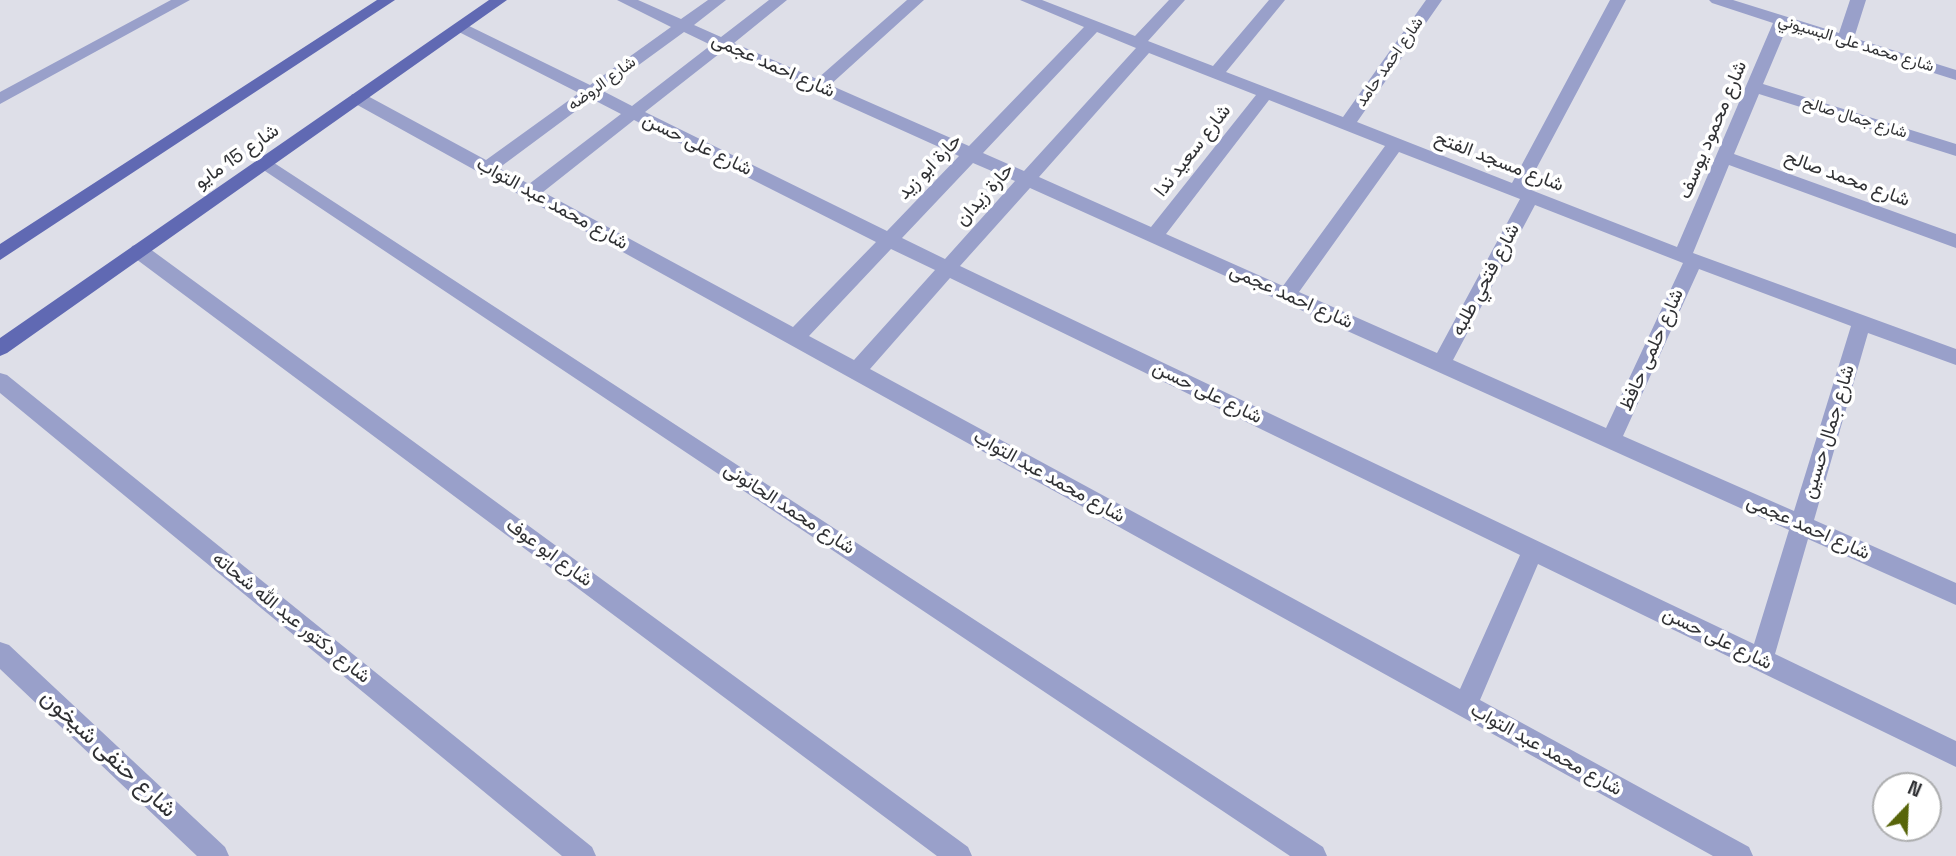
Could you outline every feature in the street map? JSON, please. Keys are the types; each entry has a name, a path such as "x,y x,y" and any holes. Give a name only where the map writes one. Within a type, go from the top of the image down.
{"main road":[{"path":"0,253 387,0"},
{"name":"شارع 15 مايو","path":"0,348 499,0"}],"street":[{"path":"0,99 182,0"},
{"name":"شارع احمد عجمى","path":"625,0 1956,594"},
{"name":"شارع الروضه","path":"487,168 718,0"},
{"path":"531,192 779,0"},
{"path":"819,86 916,0"},
{"name":"شارع مسجد الفتح","path":"1028,0 1687,258 1956,357"},
{"name":"حارة زيدان","path":"856,371 1027,179 1177,0"},
{"path":"1216,74 1278,0"},
{"name":"شارع احمد حامد","path":"1346,125 1434,0"},
{"name":"شارع فتحي طلبه","path":"1441,364 1618,0"},
{"name":"شارع محمد على البسيوني","path":"1717,0 1956,75"},
{"path":"1845,40 1858,0"},
{"name":"شارع محمود يوسف","path":"1687,258 1724,157 1782,20"},
{"name":"حارة ابو زيد","path":"795,338 1094,26"},
{"name":"شارع على حسن","path":"460,27 889,240 1956,754"},
{"name":"شارع جمال صالح","path":"1754,87 1956,150"},
{"name":"شارع سعيد ندا","path":"1154,236 1266,93"},
{"name":"شارع محمد عبد التواب","path":"358,98 1740,856"},
{"path":"1287,295 1395,144"},
{"name":"شارع محمد صالح","path":"1724,157 1956,241"},
{"name":"شارع محمد الحانونى","path":"265,163 1314,856"},
{"name":"شارع ابو عوف","path":"139,251 959,856"},
{"name":"شارع حلمى حافظ","path":"1611,440 1687,258"},
{"name":"شارع جمال حسين","path":"1761,660 1861,324"},
{"name":"شارع دكتور عبد الله شحاته","path":"0,381 583,856"},
{"path":"1465,705 1533,550"},
{"name":"شارع حنفى شيخون","path":"0,653 216,856"}]}
